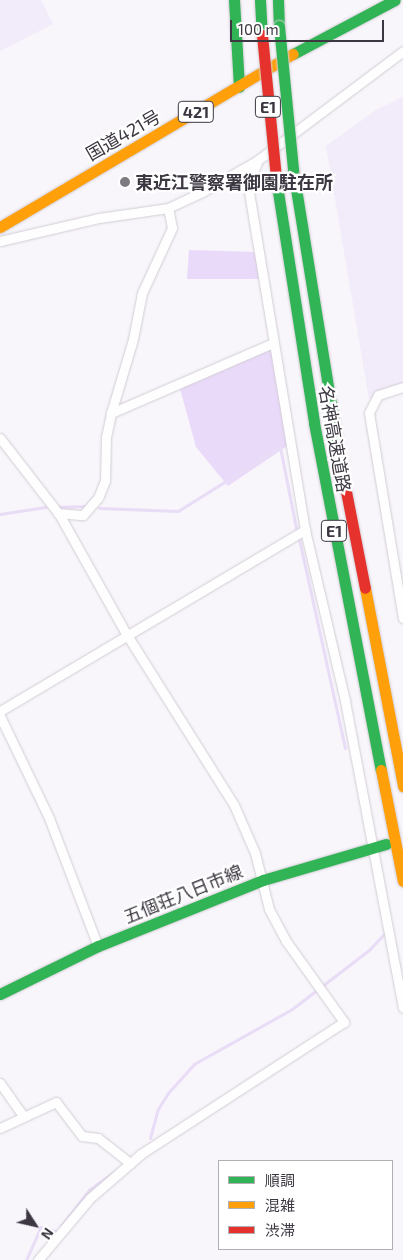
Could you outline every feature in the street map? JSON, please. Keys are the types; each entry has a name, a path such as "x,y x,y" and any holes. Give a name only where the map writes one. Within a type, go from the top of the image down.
{"main road":[{"path":"234,0 239,87"},
{"name":"名神高速道路","path":"260,0 276,179 316,433 403,881"},
{"name":"名神高速道路","path":"278,0 293,170 332,420 403,786"},
{"name":"国道421号","path":"0,228 239,87 395,0"},
{"name":"五個荘八日市線","path":"0,994 98,946 264,880 386,844"}],"street":[{"path":"0,242 100,218 168,208 258,160 403,51"},
{"path":"258,160 248,186 305,530 345,701 403,1008"},
{"path":"58,513 84,515 98,498 106,481 106,437 110,413 133,338 142,293 172,228 168,208"},
{"path":"110,413 273,342"},
{"path":"403,387 378,395 369,413 403,618"},
{"path":"0,438 58,513 126,635 234,805 255,853 264,880 268,909 286,941 344,1022 264,1070 130,1163 90,1198 38,1260"},
{"path":"0,711 305,530"},
{"path":"0,716 49,818 98,946"},
{"path":"0,1083 22,1115"},
{"path":"0,1128 22,1115 56,1102 82,1136 98,1138 130,1163"}],"shaded area":[{"path":"0,0 41,0 53,24 0,51"},
{"path":"403,97 403,383 369,399 326,146 376,110"},
{"path":"189,250 258,252 263,279 187,279"},
{"path":"273,343 290,444 228,486 196,447 179,385"}],"waterway":[{"path":"99,508 178,511 280,447 296,528"},
{"path":"57,507 86,506"},
{"path":"0,514 45,507"},
{"path":"299,539 345,748"},
{"path":"150,1138 158,1109 168,1093 194,1064 292,1009 369,950 386,932"},
{"path":"61,1226 89,1190 115,1171"},
{"path":"26,1260 41,1227 58,1232"}],"traffic: fast":[{"path":"234,0 239,87"},
{"path":"260,0 262,35"},
{"path":"278,0 279,26"},
{"path":"293,54 395,0"},
{"path":"279,26 293,170"},
{"path":"293,170 342,471"},
{"path":"276,179 314,423 381,770"},
{"path":"0,994 98,946 263,880 386,844"}],"traffic: slow":[{"path":"0,227 293,54"},
{"path":"365,588 403,786"},
{"path":"381,770 403,881"}],"traffic: jam":[{"path":"262,35 276,179"},
{"path":"342,471 365,588"}],"place":[{"name":"東近江警察署御園駐在所","path":"125,182"}]}
